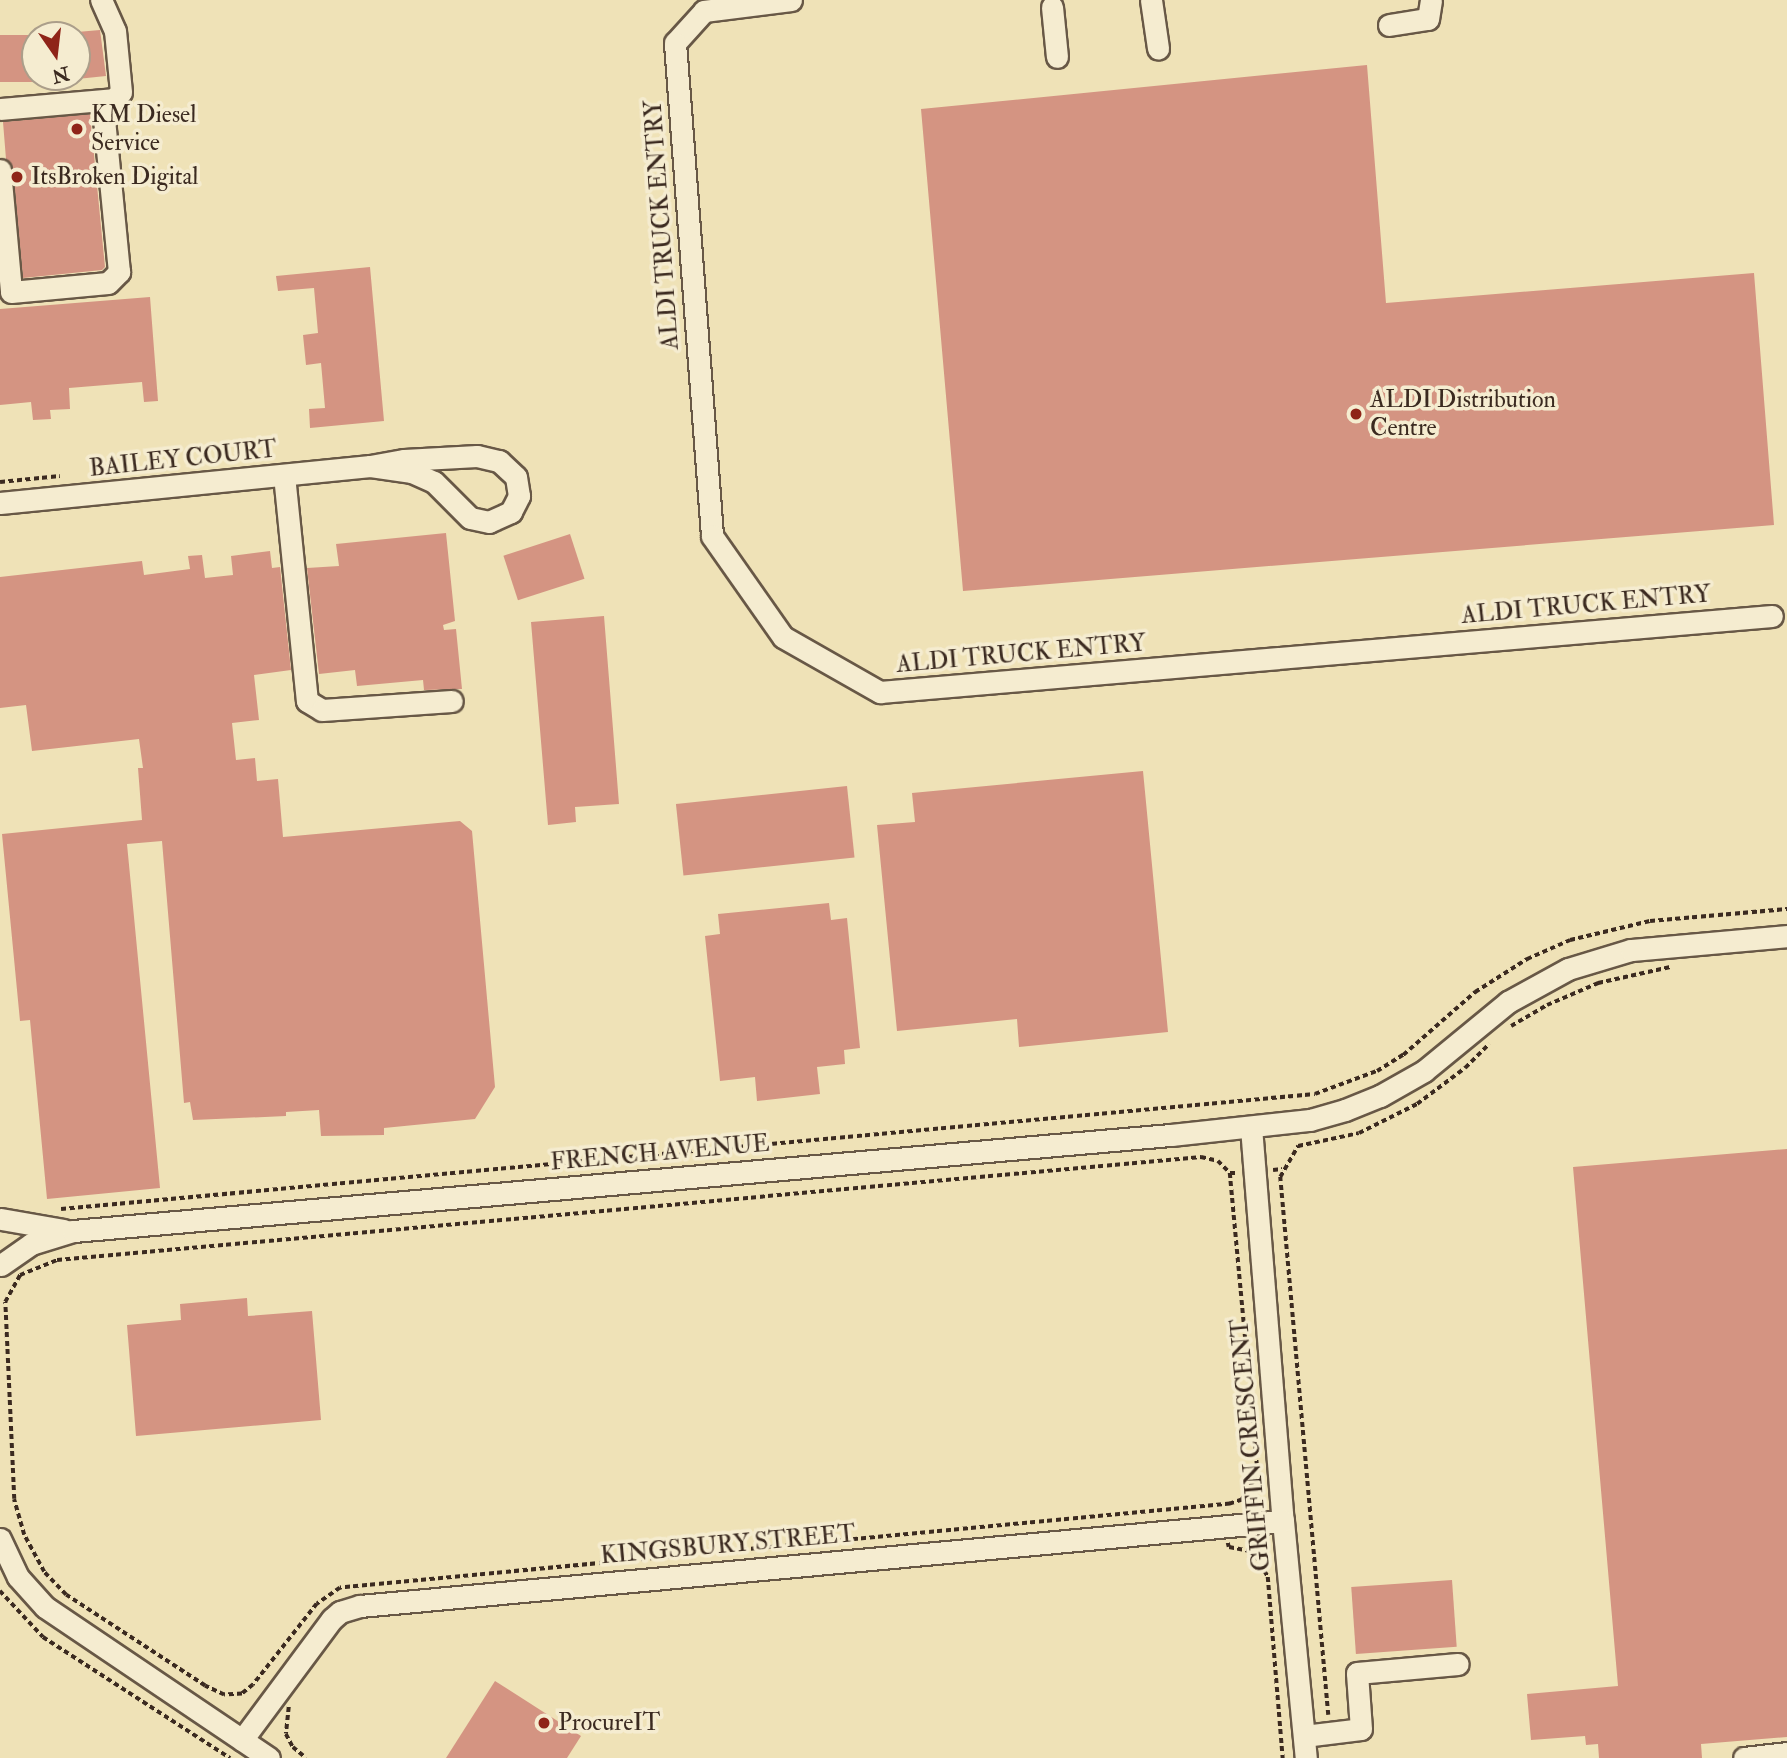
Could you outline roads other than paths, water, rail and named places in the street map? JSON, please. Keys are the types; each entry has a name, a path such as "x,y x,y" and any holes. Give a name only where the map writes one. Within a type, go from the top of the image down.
{"street":[{"path":"0,170 11,292 108,283 119,272 103,110 121,92 115,32 101,0"},
{"name":"ALDI TRUCK ENTRY","path":"791,0 704,12 675,43 712,536 783,637 880,692 1772,616"},
{"path":"1151,0 1158,48"},
{"path":"1389,25 1428,19 1432,0"},
{"path":"1052,7 1057,57"},
{"path":"0,109 114,99"},
{"name":"BAILEY COURT","path":"0,503 370,467 404,460 477,456 499,461 516,477 519,496 511,512 489,522 470,517 434,482 412,472 370,467"},
{"path":"284,475 307,701 322,710 452,701"},
{"name":"FRENCH AVENUE","path":"1,1266 31,1244 73,1231 1251,1127 1310,1119 1345,1110 1380,1096 1424,1071 1508,1002 1568,969 1631,950 1787,936"},
{"name":"GRIFFIN CRESCENT","path":"1251,1127 1283,1521 1306,1758"},
{"path":"1,1218 9,1242 1,1266"},
{"name":"FRENCH AVENUE","path":"1,1218 73,1231"},
{"name":"KINGSBURY STREET","path":"242,1740 332,1619 340,1612 360,1606 1283,1521"},
{"path":"0,1539 18,1577 45,1607 269,1758"},
{"path":"1304,1736 1362,1729 1357,1673 1458,1664"},
{"path":"1744,1758 1787,1753"}],"place":[{"name":"KM Diesel Service","path":"77,129"},
{"name":"ItsBroken Digital","path":"17,177"},
{"name":"ALDI Distribution Centre","path":"1356,414"},
{"name":"ProcureIT","path":"544,1723"}]}
